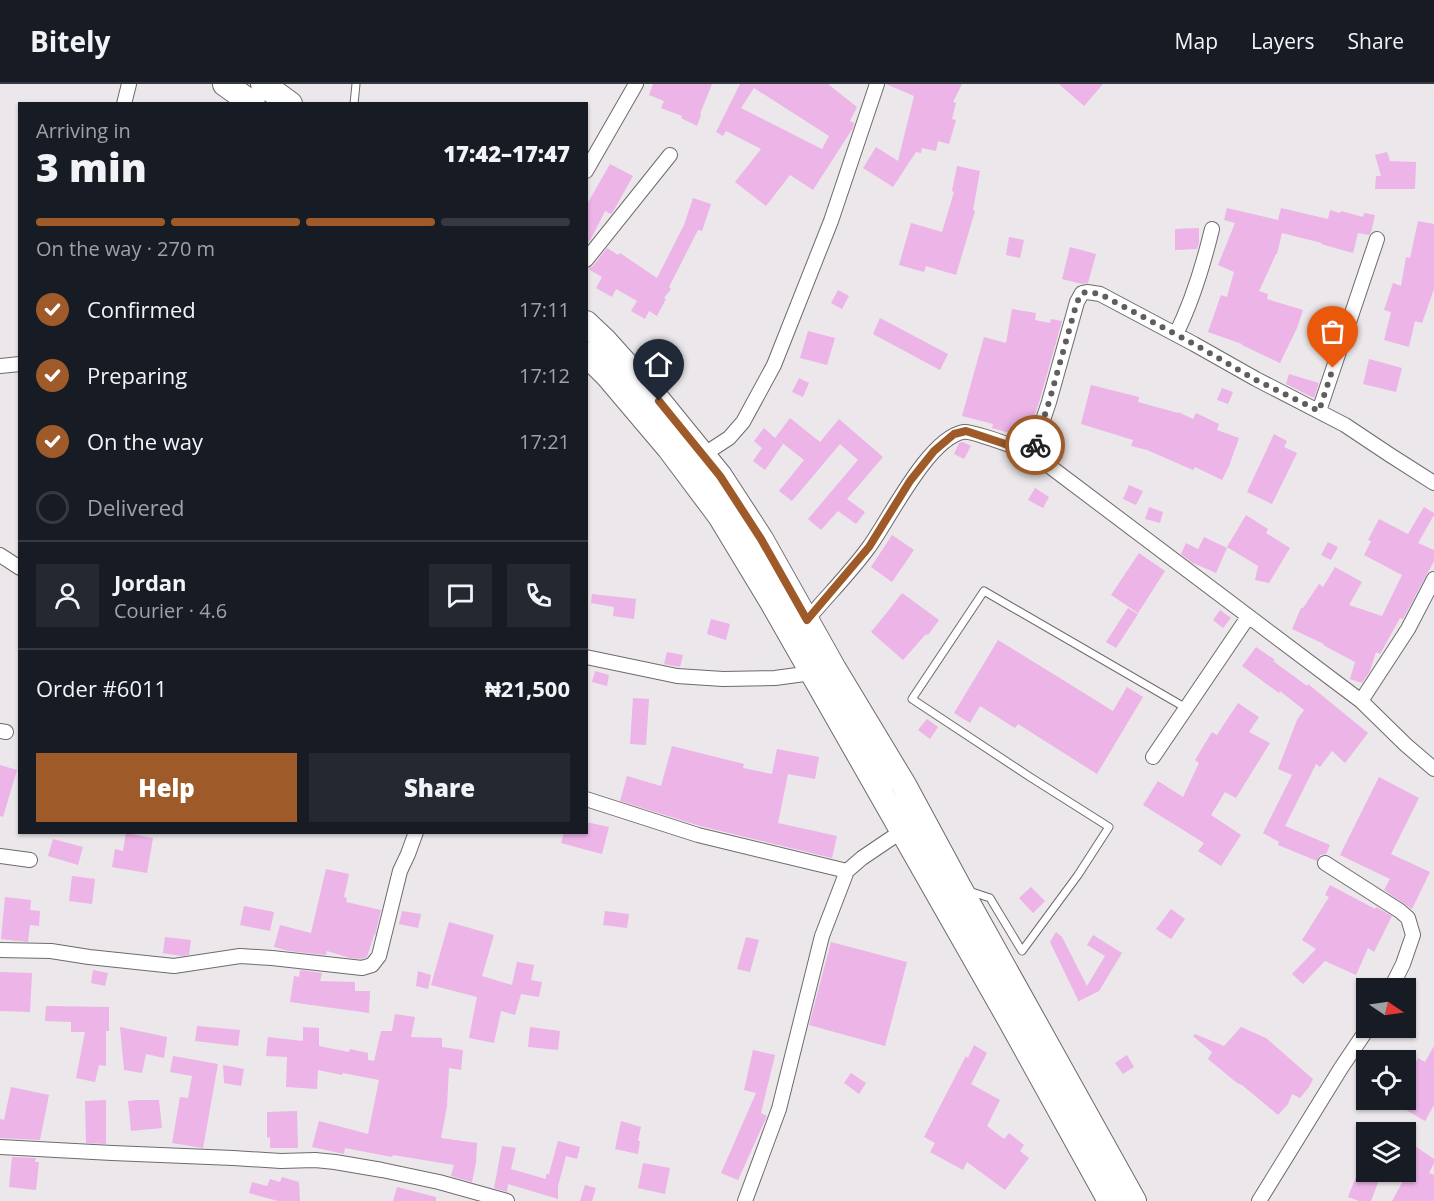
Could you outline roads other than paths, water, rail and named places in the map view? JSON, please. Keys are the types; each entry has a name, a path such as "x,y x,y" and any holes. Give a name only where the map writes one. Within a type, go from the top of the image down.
{"highway":[{"path":"225,84 250,102"},
{"path":"263,84 287,102"},
{"path":"588,325 659,401 720,476 761,539 834,669 904,785 958,887 1134,1201"},
{"path":"588,356 669,448 720,516 772,602 1110,1201"}],"street":[{"path":"124,102 129,84"},
{"path":"588,168 636,84"},
{"path":"703,455 729,438 743,422 774,365 831,221 877,84"},
{"path":"588,258 670,155"},
{"path":"1176,334 1202,270 1212,228"},
{"path":"1319,411 1377,239"},
{"path":"1032,453 1077,302 1082,293 1087,292 1100,294 1256,380 1345,424 1434,483"},
{"path":"0,366 18,364"},
{"path":"807,620 869,547 910,481 934,451 954,434 966,431 1032,453 1361,700 1434,769"},
{"path":"0,555 18,567"},
{"path":"1361,700 1408,629 1434,579"},
{"path":"1153,757 1248,617"},
{"path":"588,657 677,676 723,679 775,678 812,673"},
{"path":"588,800 698,835 847,871"},
{"path":"746,1201 779,1109 822,936 847,871 902,831"},
{"path":"0,950 51,951 174,966 240,956 362,968 372,965 379,956 400,871 415,834"},
{"path":"0,855 30,860"},
{"path":"1325,863 1400,910 1408,918 1413,935 1396,978"},
{"path":"1259,1201 1361,1038"},
{"path":"0,1147 335,1162 439,1182 507,1201"}],"lane":[{"path":"354,102 356,84"},
{"path":"958,887 990,898 1022,951 1078,875 1109,827 912,699 984,591 1186,708"}]}
